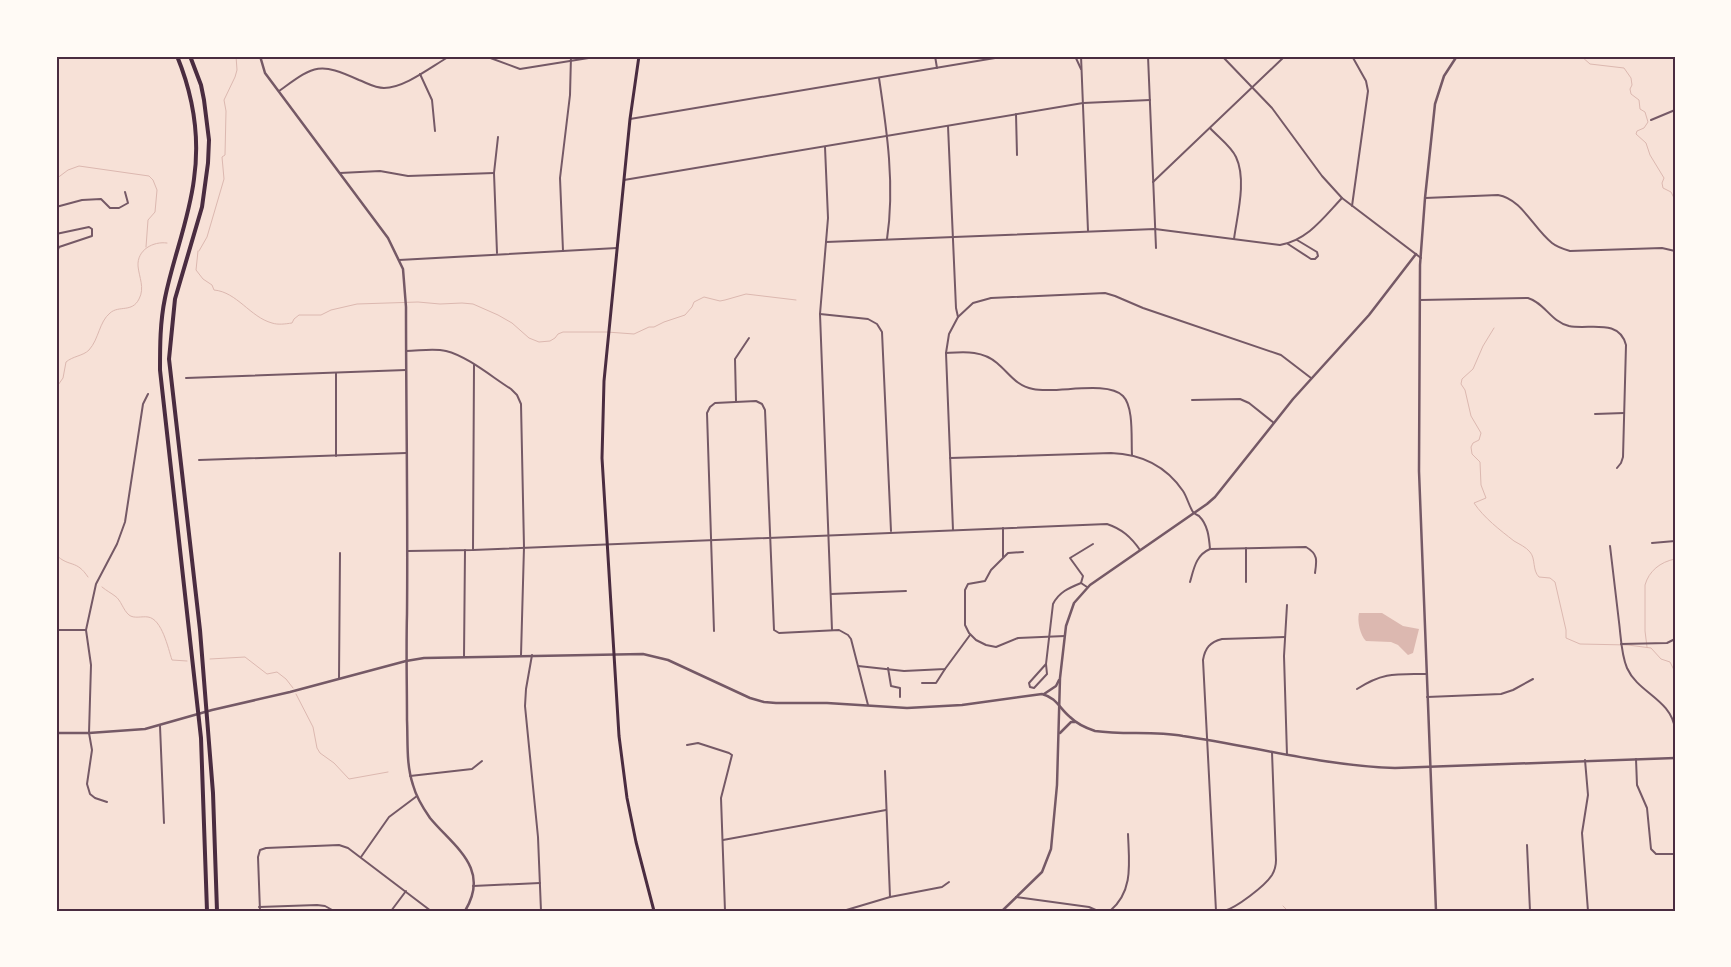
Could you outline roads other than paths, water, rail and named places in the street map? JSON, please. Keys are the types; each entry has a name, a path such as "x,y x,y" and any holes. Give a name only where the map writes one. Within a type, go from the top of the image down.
{"highway":[{"path":"177,56 184,73 191,100 196,127 196,154 191,202 164,306 160,345 160,370 201,738 207,911"},
{"path":"190,56 204,100 208,163 202,207 176,294 172,315 169,359 200,630 213,793 217,911"}],"main road":[{"path":"639,56 630,119 602,415 602,458 618,731 627,798 654,911"}],"street":[{"path":"260,56 265,73 388,238 403,269 406,351 406,661 408,757 410,776 417,796 431,818 466,856 472,870 474,886 472,896 465,911"},
{"path":"439,56 442,61"},
{"path":"279,92 302,74 319,68 337,70 373,86 383,88 401,84 450,56"},
{"path":"485,56 520,69 601,56"},
{"path":"562,251 560,178 570,94 571,56"},
{"path":"935,56 937,68"},
{"path":"630,119 1007,56"},
{"path":"1075,56 1081,68 1083,83"},
{"path":"1082,56 1088,232"},
{"path":"1148,56 1156,248"},
{"path":"1222,56 1272,108 1322,176 1342,198 1421,258"},
{"path":"1153,182 1284,56"},
{"path":"1352,56 1366,81 1368,91 1352,206"},
{"path":"1436,911 1419,471 1421,258 1435,104 1444,76 1457,56"},
{"path":"1673,56 1675,62"},
{"path":"420,74 432,100 435,131"},
{"path":"879,78 888,136 890,212 887,239"},
{"path":"624,180 1083,103 1150,100"},
{"path":"1651,120 1675,110"},
{"path":"1016,114 1017,156"},
{"path":"948,126 956,308 958,317"},
{"path":"1210,128 1232,152 1238,164 1241,193 1234,240"},
{"path":"497,254 494,173 498,138"},
{"path":"825,146 828,218 820,314 832,630"},
{"path":"340,173 380,171 408,176 494,173"},
{"path":"56,207 82,200 101,199 110,208 118,208 128,203 125,192"},
{"path":"1425,198 1506,196 1514,201 1551,242 1570,251 1662,248 1675,251"},
{"path":"826,242 1155,229 1272,245 1288,244 1309,232 1342,198"},
{"path":"56,234 89,227 92,229 92,236 59,247 56,255"},
{"path":"1288,244 1311,259 1316,259 1318,256 1317,252 1297,240"},
{"path":"399,260 618,248"},
{"path":"1002,911 1042,872 1051,849 1057,785 1060,678 1069,614 1074,603 1087,587 1215,497 1311,378 1369,316 1416,254"},
{"path":"953,530 946,353 948,334 958,317 973,303 991,298 1104,293 1281,355 1311,378"},
{"path":"1420,300 1528,298 1538,302 1551,317 1564,324 1577,327 1608,327 1615,329 1623,336 1626,345 1623,457 1621,463 1616,468"},
{"path":"820,314 868,319 877,324 882,332 891,532"},
{"path":"736,401 735,359 749,338"},
{"path":"406,351 446,351 458,356 511,389 520,404 524,547 521,655"},
{"path":"946,353 971,352 986,356 998,364 1016,382 1033,389 1106,389 1117,392 1126,398 1130,408 1132,455"},
{"path":"474,365 474,550"},
{"path":"186,378 406,370"},
{"path":"336,372 336,456"},
{"path":"107,802 95,798 88,789 87,784 92,750 89,733 90,665 86,630 96,584 126,522 143,404 148,394"},
{"path":"1192,400 1240,399 1249,403 1274,423"},
{"path":"714,631 707,413 715,403 756,401 762,404 765,410 774,630 779,633 832,630 848,635 851,639 868,705"},
{"path":"1595,414 1624,413"},
{"path":"950,458 1111,452 1132,455 1153,463 1173,477 1185,493 1194,513 1201,518 1205,525 1208,532 1210,549"},
{"path":"199,460 406,453"},
{"path":"407,551 607,545 1107,524 1126,533 1140,550"},
{"path":"1003,528 1003,557"},
{"path":"1652,543 1675,541"},
{"path":"1046,664 1029,683 1030,686 1034,688 1047,674 1046,664 1053,604 1056,598 1063,592 1081,583 1083,576 1070,558 1093,544"},
{"path":"1610,546 1624,662 1631,676 1640,687 1656,697 1667,709 1675,729"},
{"path":"1190,582 1198,557 1204,551 1210,549 1306,547 1315,553 1317,558 1315,573"},
{"path":"1246,548 1246,582"},
{"path":"464,657 466,550"},
{"path":"1024,552 1008,553 991,570 986,581 968,584 965,590 965,625 970,635 976,640 996,647 1018,638 1065,636"},
{"path":"339,679 340,553"},
{"path":"1081,583 1087,587"},
{"path":"831,594 906,591"},
{"path":"1287,605 1285,637 1287,755"},
{"path":"56,630 86,630"},
{"path":"922,683 936,683 970,635"},
{"path":"1216,911 1206,740 1204,653 1214,641 1222,638 1285,637"},
{"path":"1621,644 1667,643 1675,639"},
{"path":"56,733 131,731 160,726 212,710 424,658 643,654 660,658 750,698 764,702 828,703 907,708 941,707 1044,694 1050,692 1056,686 1060,678"},
{"path":"532,655 525,706 538,837 542,911"},
{"path":"858,666 904,671 945,669"},
{"path":"888,668 890,686 900,688 900,697"},
{"path":"1357,688 1370,680 1382,676 1426,674"},
{"path":"1427,697 1501,694 1513,690 1533,678"},
{"path":"1044,694 1052,696 1060,707 1076,722 1086,728 1103,732 1162,733 1373,768 1675,758"},
{"path":"1059,734 1064,726 1070,722 1076,722"},
{"path":"160,726 164,822"},
{"path":"688,745 698,743 732,755 721,798 725,911"},
{"path":"1224,911 1238,905 1268,880 1275,869 1272,752"},
{"path":"1636,759 1637,786 1647,808 1651,848 1656,854 1675,854"},
{"path":"1585,760 1588,795 1582,833 1588,911"},
{"path":"410,776 472,769 482,761"},
{"path":"885,771 890,897"},
{"path":"361,857 390,817 417,796"},
{"path":"722,840 886,810"},
{"path":"1110,911 1122,898 1127,886 1129,874 1128,834"},
{"path":"334,911 325,906 317,905 260,909 258,857 260,850 266,848 339,845 348,848 431,911"},
{"path":"1527,845 1530,911"},
{"path":"843,911 890,897 942,887 949,882"},
{"path":"474,886 540,883"},
{"path":"391,911 406,891"},
{"path":"1016,897 1089,907 1098,911"}],"waterway":[{"path":"199,251 207,237 224,179 222,157 225,155 226,111 224,100 237,70 236,56"},
{"path":"1581,56 1590,64 1624,68 1631,78 1631,94 1639,100 1640,109 1645,112 1648,122 1636,134 1646,143 1650,155 1664,178 1663,188 1671,192 1675,200"},
{"path":"56,179 68,170 79,166 149,176 157,190 155,212 148,220 146,247"},
{"path":"56,388 63,378 66,362 89,350 106,317 117,309 133,306 139,299 142,287 138,260 143,251 151,245 167,243"},
{"path":"198,251 196,270 203,279 212,285 214,290 230,295 257,316 277,324 292,323 299,315 321,315 331,310 357,304 462,303 473,304 498,315 512,323 529,338 539,342 550,341 563,332 634,334 685,315 694,302 704,297 720,301 746,294 796,300"},
{"path":"1494,328 1483,346 1473,369 1462,379 1461,384 1465,390 1471,416 1481,433 1479,440 1473,443 1471,447 1472,454 1480,462 1481,485 1486,498 1474,503 1492,524 1530,552 1535,571 1539,577 1550,578 1555,582 1566,630 1566,638 1580,644 1628,645 1651,648 1661,659 1670,662 1675,672"},
{"path":"56,555 80,568 88,577"},
{"path":"1647,647 1645,585 1649,575 1656,568 1665,562 1675,559"},
{"path":"102,587 117,598 129,615 153,619 161,628 172,660 187,661"},
{"path":"210,659 245,657 267,674 277,672 293,688"},
{"path":"296,694 313,727 317,748 320,753 334,763 349,779 388,772"},
{"path":"1283,906 1288,911"}]}
